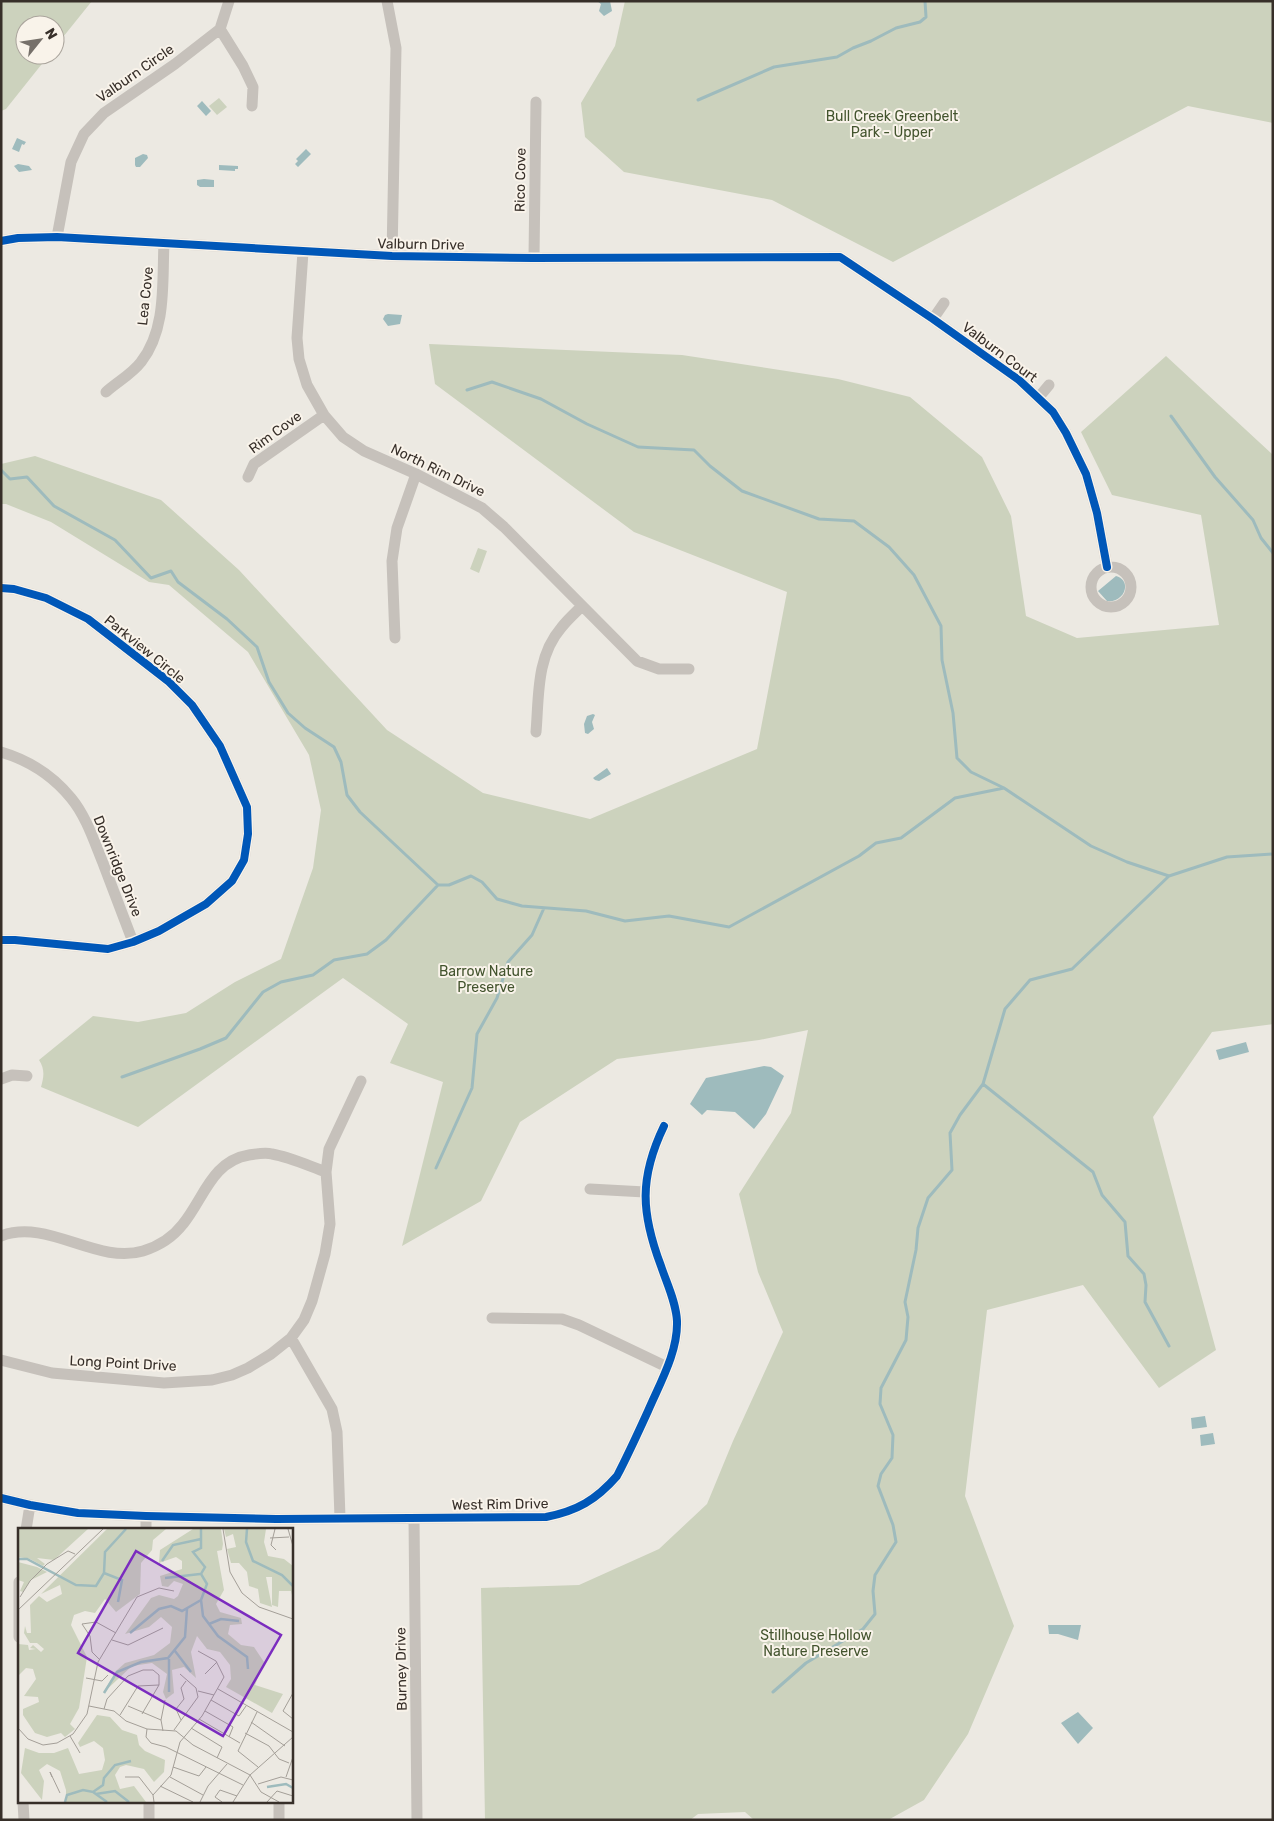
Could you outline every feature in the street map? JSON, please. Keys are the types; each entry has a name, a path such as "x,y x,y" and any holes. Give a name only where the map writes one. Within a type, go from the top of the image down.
{"street":[{"path":"229,1 220,29 254,87 252,106"},
{"path":"388,1 396,48 392,256"},
{"name":"Valburn Circle","path":"57,237 71,162 84,134 104,113 175,64 220,29"},
{"name":"Rico Cove","path":"534,258 536,102"},
{"name":"Valburn Drive","path":"1,241 18,238 57,237 392,256 534,258 840,257"},
{"name":"Lea Cove","path":"106,392 141,362 153,344 160,321 164,243"},
{"name":"North Rim Drive","path":"303,252 297,338 299,359 307,385 324,415 344,437 364,451 416,474 482,508 504,527 637,661 659,669 689,669"},
{"name":"Valburn Court","path":"840,257 933,319 1019,380 1053,412 1066,433 1086,474 1097,513 1107,567"},
{"path":"933,319 944,302"},
{"path":"1039,398 1049,385"},
{"name":"Rim Cove","path":"248,477 254,464 324,415"},
{"path":"395,638 392,560 397,528 416,474"},
{"name":"Parkview Circle","path":"1,588 14,589 46,598 88,620 168,681 192,705 220,746 246,807 248,834 244,860 232,881 206,904 159,931 133,942 108,949 1,940"},
{"path":"536,732 541,669 548,647 560,629 582,606"},
{"name":"Downridge Drive","path":"1,752 36,767 53,779 72,798 90,829 133,942"},
{"path":"1,1079 12,1075 27,1076"},
{"name":"Long Point Drive","path":"1,1360 52,1374 164,1383 212,1380 232,1375 271,1354 291,1338 304,1320 312,1301 325,1254 330,1224 326,1172 329,1149 361,1081"},
{"name":"West Rim Drive","path":"1,1498 78,1513 276,1524 340,1518 546,1517 577,1509 606,1489 617,1476 667,1368 675,1342 677,1321 674,1302 652,1242 647,1222 645,1192 647,1171 654,1147 664,1126"},
{"path":"1,1236 21,1232 37,1233 106,1250 124,1253 141,1252 159,1245 184,1224 208,1184 231,1161 243,1156 271,1154 326,1172"},
{"path":"590,1189 645,1192"},
{"path":"492,1318 562,1319 579,1325 667,1368"},
{"path":"291,1338 332,1410 337,1432 340,1518"},
{"path":"26,1528 30,1505"},
{"path":"146,1516 146,1528"},
{"name":"Burney Drive","path":"414,1518 417,1820"},
{"path":"23,1804 24,1820"},
{"path":"149,1804 149,1820"},
{"path":"279,1804 279,1820"}],"green space":[{"path":"1,1 92,1 65,35 65,15 15,15 15,65 41,65 6,109 1,111"},
{"name":"Bull Creek Greenbelt Park - Upper","path":"625,1 1273,1 1273,123 1188,106 893,262 772,200 624,172 585,137 581,103 615,46"},
{"path":"219,98 227,107 217,115 209,106"},
{"path":"429,344 682,355 838,379 910,397 982,457 1011,516 1026,616 1077,638 1219,625 1201,515 1112,495 1081,432 1166,356 1273,455 1273,1024 1212,1032 1153,1117 1216,1350 1159,1388 1083,1285 987,1310 965,1496 1014,1626 968,1734 924,1800 888,1820 754,1820 745,1812 698,1814 690,1820 485,1820 481,1588 579,1585 659,1549 707,1504 733,1441 783,1332 758,1272 739,1194 791,1113 808,1030 759,1040 617,1059 520,1122 481,1201 402,1246 443,1082 390,1063 408,1024 343,978 138,1127 41,1087 43,1073 39,1060 93,1016 138,1022 186,1013 235,982 281,959 313,868 321,810 309,755 248,652 169,585 149,582 51,522 6,504 1,504 1,464 35,456 161,500 239,570 387,730 483,793 590,819 757,749 787,592 634,532 435,384"},
{"path":"478,548 487,551 479,573 470,569"}],"water":[{"path":"597,1 610,1 612,11 604,16 599,11 601,4"},
{"path":"202,101 211,111 206,116 197,106"},
{"path":"17,138 26,142 24,145 22,144 19,152 12,149"},
{"path":"306,149 311,154 298,167 295,164 298,161 296,159"},
{"path":"143,154 147,155 148,158 140,167 136,167 135,158"},
{"path":"18,164 29,166 32,170 19,172 14,166"},
{"path":"219,165 238,166 238,169 235,169 235,171 219,170"},
{"path":"197,180 214,180 214,187 200,187 197,185"},
{"path":"388,314 402,315 400,324 388,326 383,319"},
{"path":"1116,576 1124,582 1124,591 1118,599 1107,601 1098,591"},
{"path":"595,715 592,722 594,729 588,734 585,733 584,724 587,716"},
{"path":"607,768 611,774 599,781 593,778"},
{"path":"1246,1042 1249,1052 1219,1060 1216,1050"},
{"path":"764,1066 771,1067 784,1076 766,1114 754,1129 735,1112 707,1110 702,1115 690,1104 706,1078"},
{"path":"1205,1416 1207,1427 1192,1429 1191,1418"},
{"path":"1213,1433 1215,1444 1201,1446 1200,1435"},
{"path":"1048,1625 1081,1625 1078,1640 1058,1634 1049,1634"},
{"path":"1078,1712 1093,1728 1078,1744 1061,1723"}],"waterway":[{"path":"698,100 774,67 837,57 896,28 920,22 926,17 925,1"},
{"path":"467,390 492,382 541,399 587,424 638,447 694,450 710,466 742,491 819,519 854,521 889,547 914,575 941,626 942,660 953,713 957,758 971,772 1004,788 1091,846 1127,862 1169,876"},
{"path":"1171,416 1215,477 1253,520 1261,538 1273,553"},
{"path":"1,470 10,479 27,477 54,506 115,540 151,578 171,571 178,582 227,619 257,647 269,682 288,713 305,728 334,747 341,762 347,795 360,812 438,885 449,885 471,876 482,882 497,899 522,906 586,911 625,921 669,916 729,927 859,856 876,843 901,838 955,798 1004,788"},
{"path":"773,1692 806,1663 863,1629 875,1614 873,1591 875,1575 896,1542 893,1525 878,1486 881,1474 892,1458 893,1435 880,1404 881,1388 906,1340 908,1317 905,1302 916,1250 918,1228 928,1198 952,1170 950,1133 960,1115 983,1084 1005,1009 1030,980 1072,969 1169,876 1227,857 1273,854"},
{"path":"122,1077 226,1038 263,992 281,982 313,975 334,960 367,954 386,940 438,885"},
{"path":"436,1168 472,1088 477,1034 497,998 508,962 532,935 544,908"},
{"path":"983,1084 1093,1172 1102,1195 1125,1222 1128,1256 1144,1274 1146,1285 1145,1302 1169,1346"}],"cycle path":[{"path":"1,241 18,238 57,237 392,256 534,258 840,257 933,319 1019,380 1053,412 1066,433 1086,474 1097,513 1107,567"},
{"path":"1,588 14,589 46,598 88,619 168,681 192,705 220,746 247,807 248,834 244,860 232,881 206,904 159,931 133,942 108,949 1,940"},
{"path":"1,1498 78,1513 276,1519 546,1517 577,1508 601,1492 617,1476 663,1378 675,1344 677,1333 675,1307 654,1247 646,1196 650,1162 664,1126"}],"park label":[{"name":"Barrow Nature Preserve","path":"486,980"},
{"name":"Stillhouse Hollow Nature Preserve","path":"816,1644"}]}
